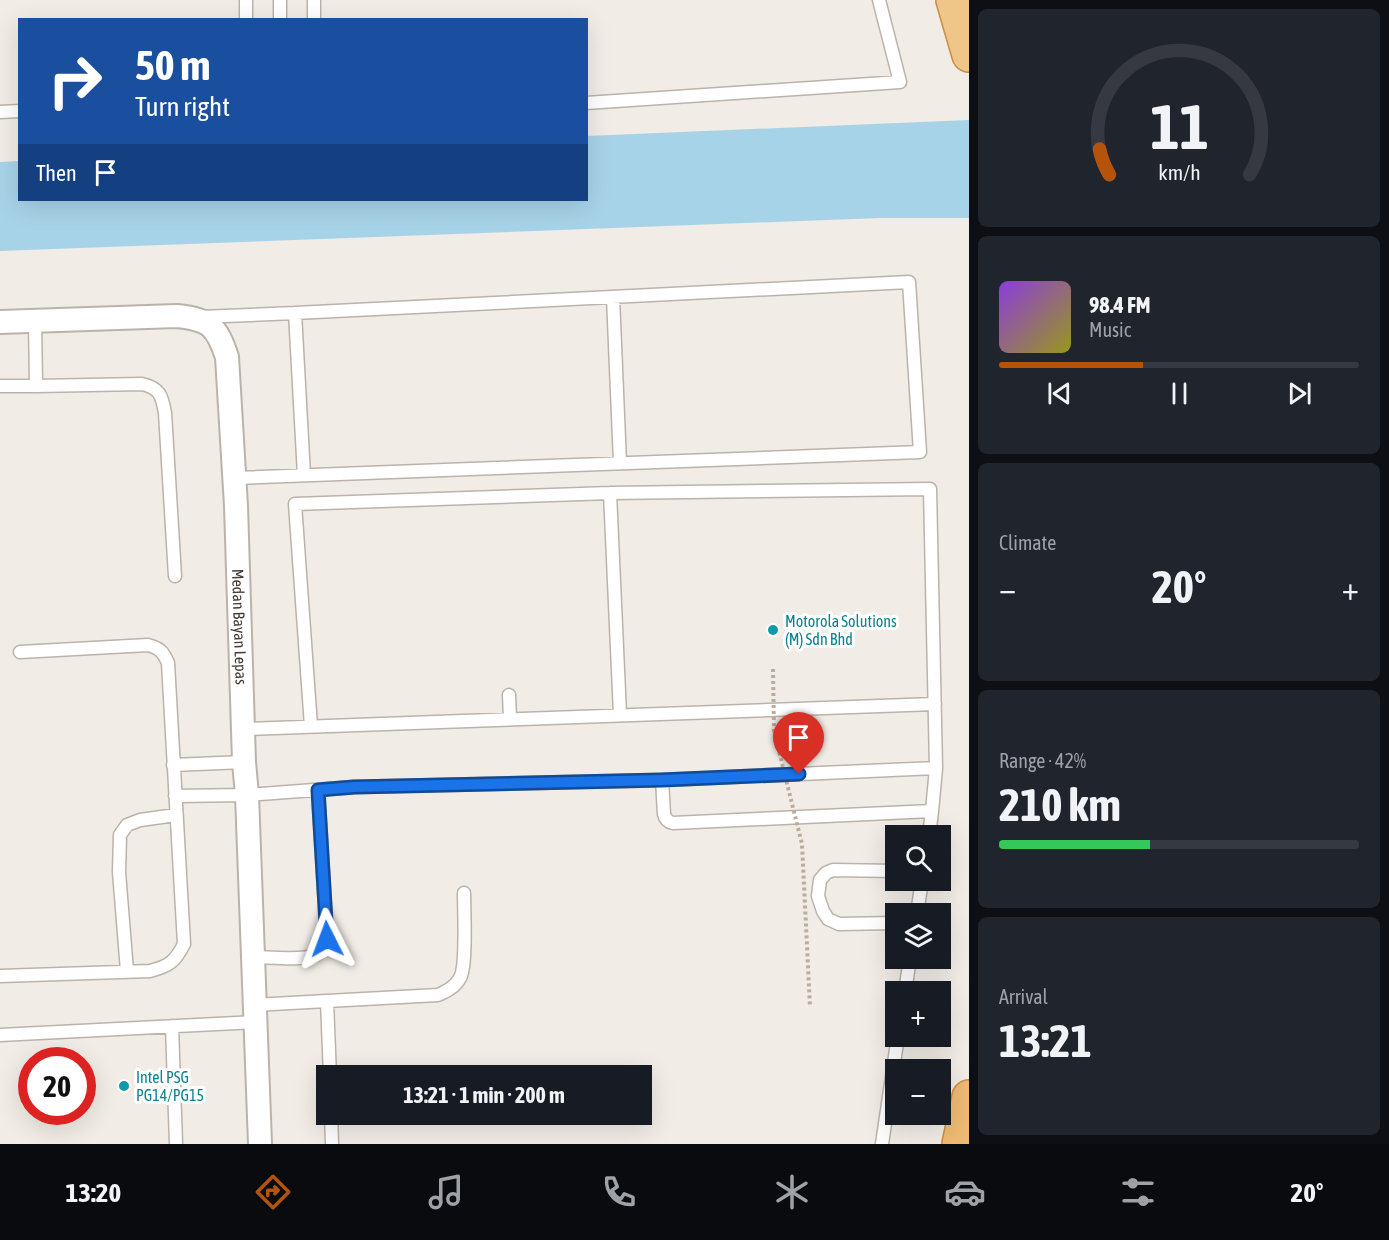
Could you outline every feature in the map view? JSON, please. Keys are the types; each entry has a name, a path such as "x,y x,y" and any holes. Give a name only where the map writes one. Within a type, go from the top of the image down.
{"highway":[{"path":"953,0 969,55"},
{"path":"959,1144 969,1097"}],"street":[{"path":"0,322 194,317"},
{"name":"Medan Bayan Lepas","path":"194,317 210,325 221,340 227,357 234,478 260,1144"}],"lane":[{"path":"246,0 246,18"},
{"path":"280,0 280,18"},
{"path":"314,0 314,18"},
{"path":"588,103 900,82 879,0"},
{"path":"0,112 18,111"},
{"path":"194,317 909,282 920,452 234,478"},
{"path":"613,297 620,463"},
{"path":"295,313 304,475"},
{"path":"35,320 36,386"},
{"path":"0,386 142,384 152,387 159,393 165,413 175,576"},
{"path":"311,726 295,504 610,493 930,489 936,768 930,825"},
{"path":"610,493 620,714"},
{"path":"0,976 150,971 166,967 178,957 184,944 168,663 164,653 148,645 20,652"},
{"path":"509,695 510,718"},
{"path":"244,729 935,704"},
{"path":"173,765 244,762"},
{"path":"175,796 247,795 354,787 662,780 936,768"},
{"path":"662,780 665,818 673,823 932,811"},
{"path":"252,957 317,955 324,948 327,939 318,790"},
{"path":"127,971 119,872 120,836 127,825 140,820 176,815"},
{"path":"885,871 833,870 826,873 820,880 818,896 828,919 839,924 885,923"},
{"path":"0,1035 172,1026 327,1001 438,995 450,989 461,978 464,966 464,893"},
{"path":"327,1001 330,1065"},
{"path":"172,1026 176,1144"},
{"path":"882,1144 896,1047"},
{"path":"331,1125 332,1144"}],"path":[{"path":"773,669 774,731 802,844 810,1007"}],"water":[{"path":"969,120 969,218 880,218 0,251 0,162 18,161 18,201 588,201 588,136"}],"place":[{"name":"Motorola Solutions (M) Sdn Bhd","path":"773,630"},
{"name":"Intel PSG PG14/PG15","path":"124,1086"}],"route":[{"path":"327,939 318,790 354,787 662,780 799,774"}]}
